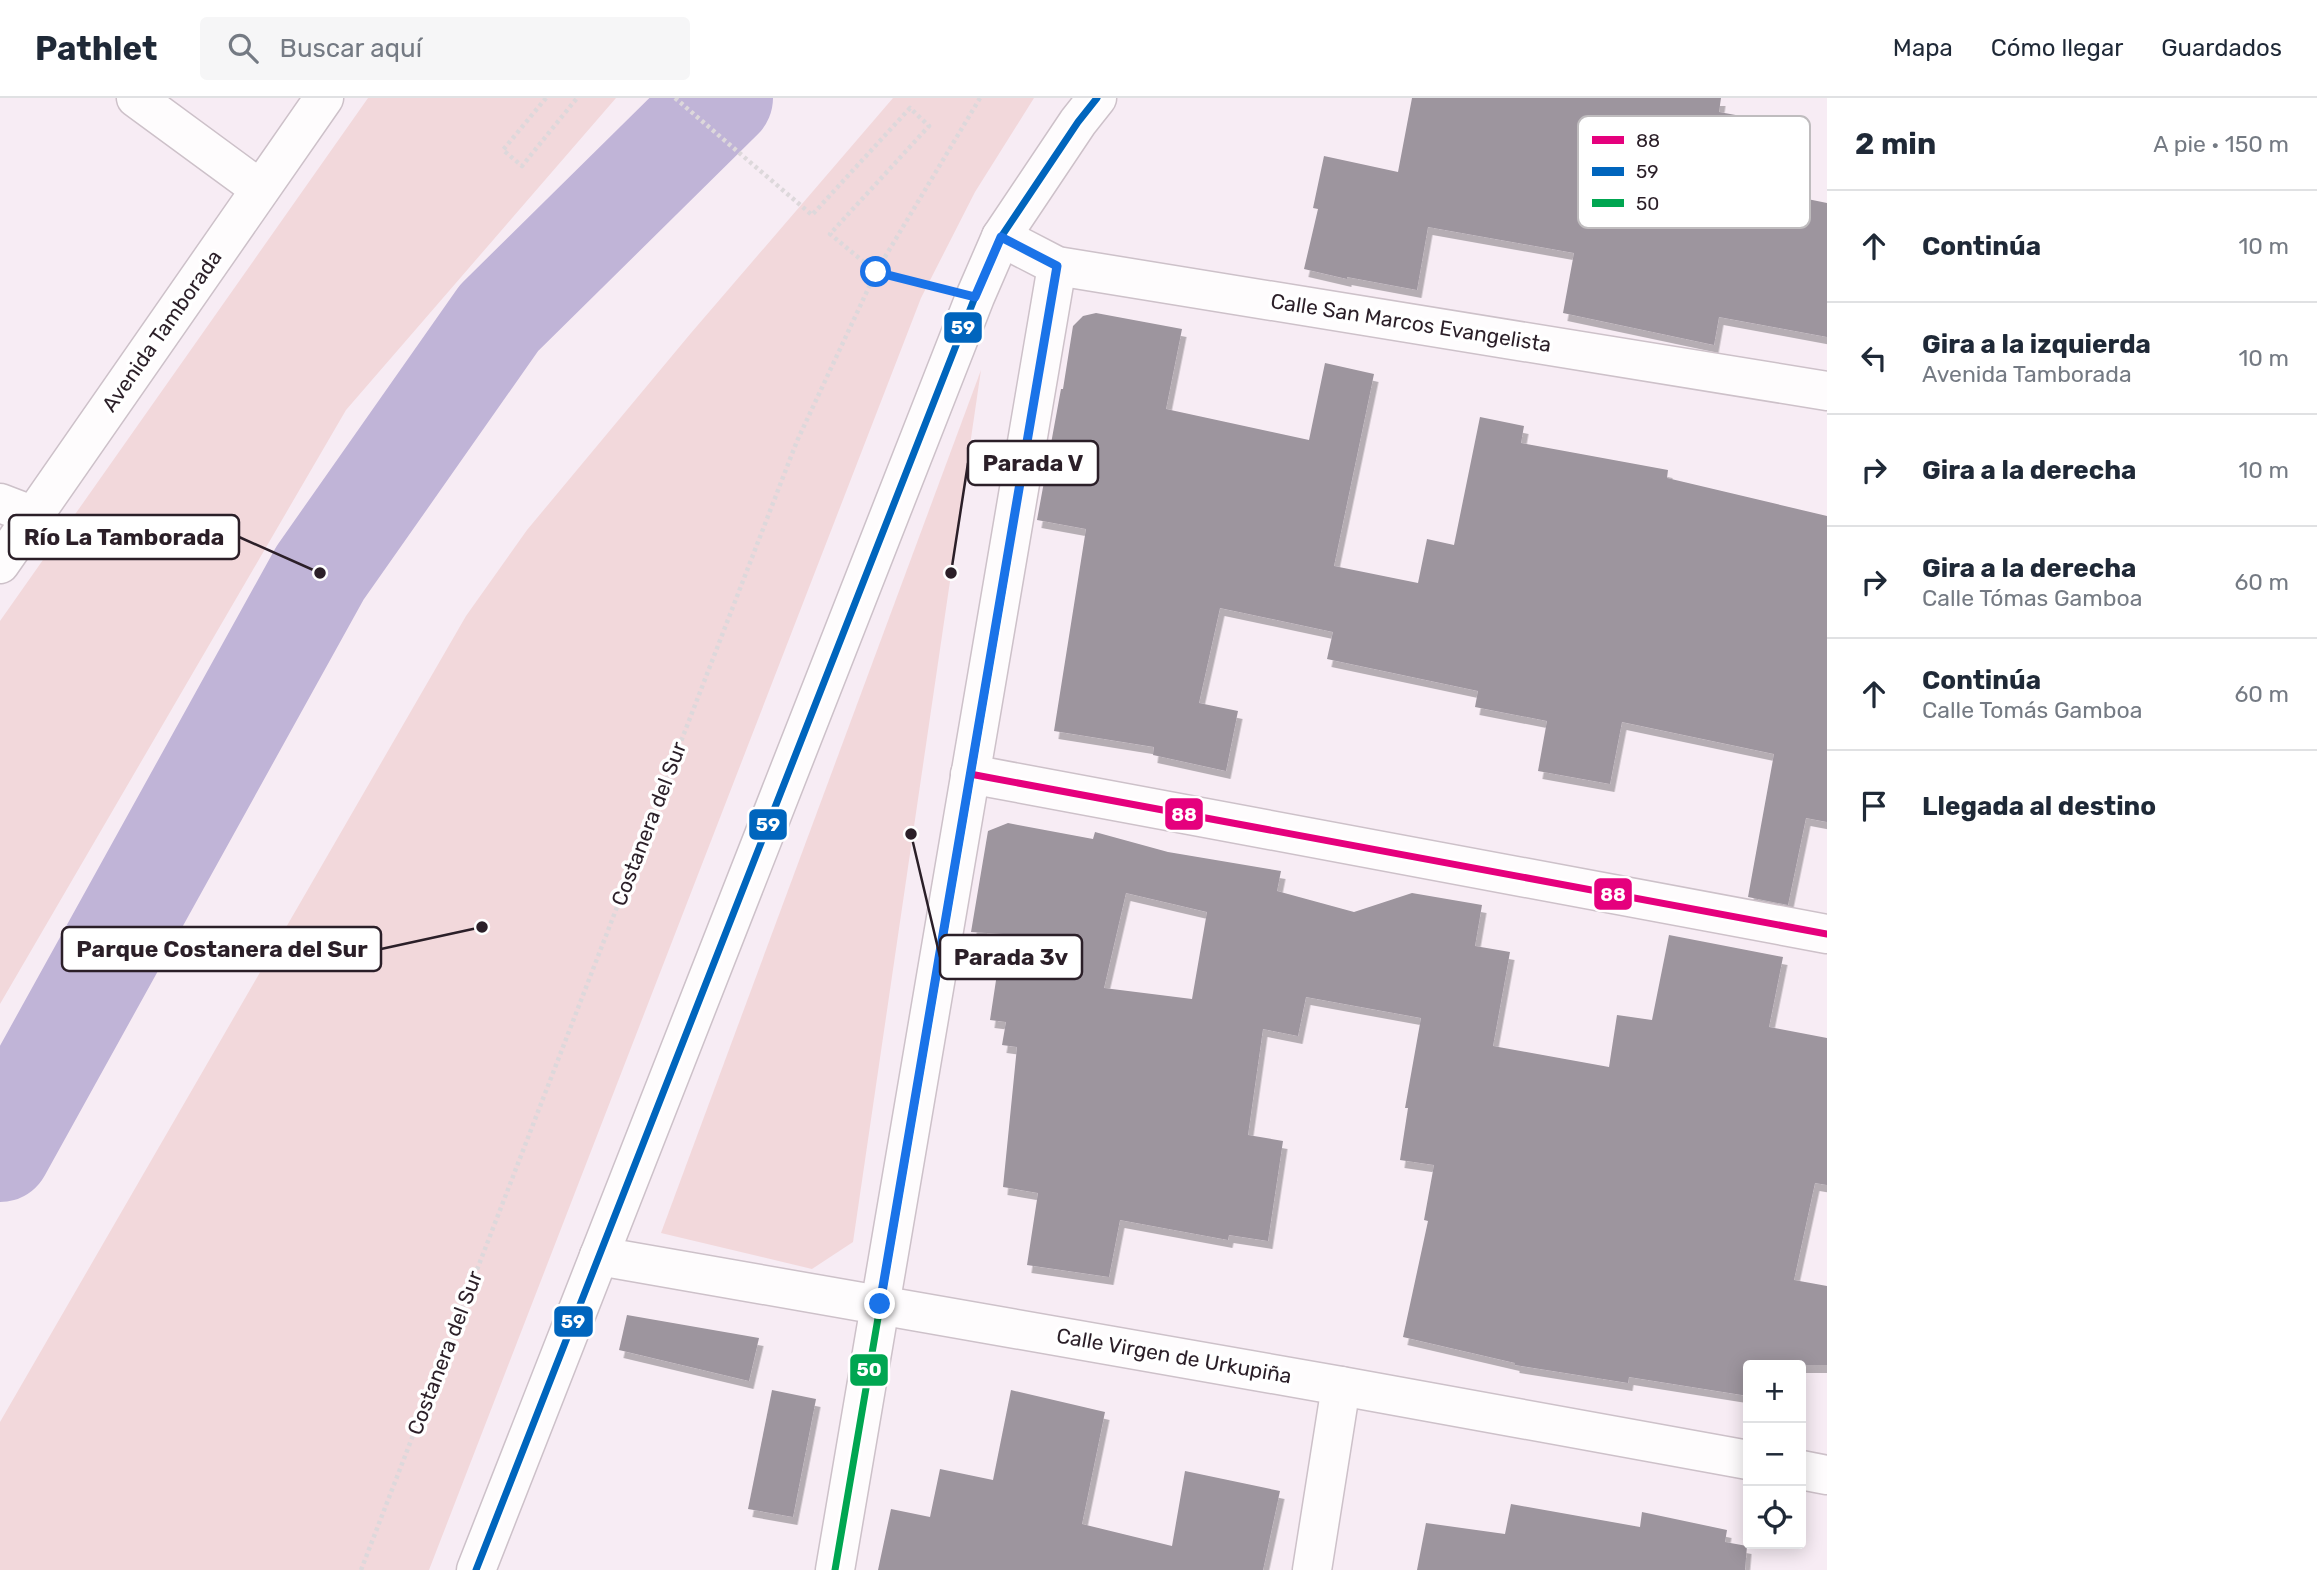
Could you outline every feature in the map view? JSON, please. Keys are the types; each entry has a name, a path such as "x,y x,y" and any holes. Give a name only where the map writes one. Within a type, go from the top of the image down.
{"street":[{"path":"136,98 260,189"},
{"name":"Avenida Tamborada","path":"0,564 17,509 260,189 324,98"},
{"path":"476,1570 975,297 1001,237 1097,98"},
{"name":"Calle San Marcos Evangelista","path":"1001,237 1057,266 1827,391"},
{"path":"835,1570 1057,266"},
{"path":"970,775 1827,934"},
{"name":"Calle Virgen de Urkupiña","path":"599,1256 1743,1459"},
{"path":"1312,1570 1341,1386"},
{"path":"1806,1471 1827,1475"}],"path":[{"path":"546,98 503,150 522,166 577,98"},
{"path":"675,98 812,215 910,108 929,126 830,234 876,272 975,297"},
{"name":"Costanera del Sur","path":"361,1570 797,441 876,272 980,98"}],"shaded area":[{"path":"368,98 616,98 346,410 0,1004 0,621"},
{"path":"893,98 1034,98 975,192 921,298 429,1570 0,1570 0,1422 466,616 527,530 691,333"},
{"path":"981,370 853,1242 812,1269 661,1233"}],"building":[{"path":"1412,98 1721,98 1719,112 1741,116 1578,116 1578,228 1810,228 1810,200 1827,203 1827,337 1719,317 1714,345 1563,313 1574,253 1428,227 1417,290 1304,269 1318,209 1313,208 1324,156 1398,172"},
{"path":"1096,313 1182,329 1166,409 1309,440 1325,363 1374,374 1334,566 1418,583 1427,539 1454,545 1480,417 1524,426 1521,443 1668,470 1667,478 1827,516 1827,822 1806,818 1788,905 1748,897 1774,754 1622,722 1610,784 1538,771 1547,721 1475,707 1478,691 1327,659 1333,632 1220,608 1199,703 1238,711 1226,771 1153,755 1154,747 1054,731 1086,529 1037,520 1073,326 1083,316"},
{"path":"1008,823 1093,839 1095,832 1168,852 1281,871 1277,891 1354,912 1412,893 1482,905 1475,946 1510,952 1493,1046 1609,1067 1617,1015 1652,1020 1669,935 1783,957 1769,1027 1827,1038 1827,1185 1815,1183 1794,1280 1827,1286 1827,1365 1806,1365 1806,1360 1743,1360 1743,1395 1629,1377 1628,1383 1515,1365 1403,1337 1428,1221 1424,1220 1434,1165 1400,1160 1408,1108 1405,1108 1421,1018 1306,997 1298,1036 1263,1029 1248,1135 1283,1141 1268,1241 1229,1235 1228,1240 1120,1220 1109,1277 1027,1265 1038,1193 1003,1187 1017,1047 1002,1045 1006,1022 990,1020 1003,934 971,932 988,831","holes":["1126,893 1207,912 1192,999 1104,988"]},
{"path":"627,1315 759,1338 749,1381 619,1350"},
{"path":"772,1390 816,1399 793,1517 748,1509"},
{"path":"1011,1390 1105,1412 1082,1524 1172,1546 1185,1471 1280,1491 1263,1570 878,1570 891,1509 930,1517 940,1469 993,1480"},
{"path":"1511,1504 1640,1527 1642,1512 1727,1530 1725,1542 1743,1545 1743,1549 1747,1549 1745,1570 1417,1570 1426,1523 1505,1534"}],"waterway":[{"path":"0,1151 320,573 499,318 722,98"}],"transit line":[{"name":"59","path":"476,1570 975,297 1001,237 1097,98"},
{"name":"50","path":"835,1570 1007,562"},
{"name":"88","path":"970,774 1827,934"}],"place":[{"name":"Río La Tamborada","path":"320,573"},
{"name":"Parada V","path":"951,573"},
{"name":"Parada 3v","path":"911,834"},
{"name":"Parque Costanera del Sur","path":"482,927"}],"route":[{"path":"876,272 975,297 1001,237 1057,266 880,1304"}]}
